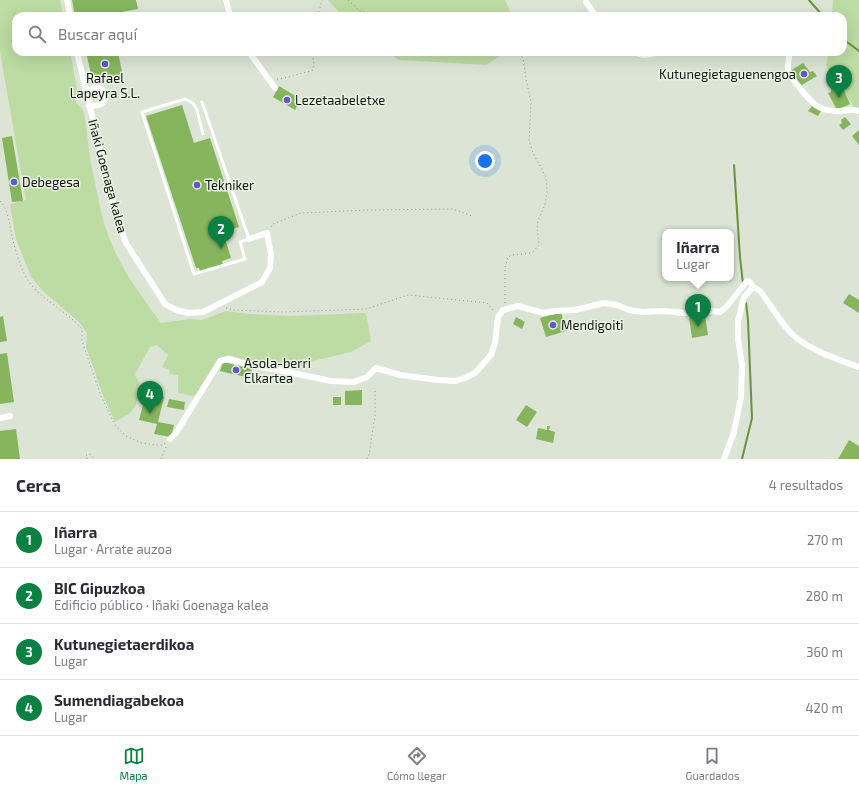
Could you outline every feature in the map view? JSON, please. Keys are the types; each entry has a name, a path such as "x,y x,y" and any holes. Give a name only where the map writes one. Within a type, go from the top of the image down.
{"street":[{"path":"66,0 69,12"},
{"path":"226,0 229,12"},
{"path":"586,2 593,12"},
{"name":"Iñaki Goenaga kalea","path":"78,56 114,209 126,243 165,304 176,310 188,313 203,312 262,282 270,268 271,255 267,233"},
{"path":"252,56 275,88"},
{"path":"790,56 788,71 800,89 816,105 834,112 855,109 859,111"},
{"path":"86,90 100,88 106,95 105,100 100,105 89,106"},
{"path":"249,239 267,233"},
{"path":"170,439 176,433 220,361 228,359 260,367 331,380 354,382 367,377 376,368 400,375 455,382 475,373 491,355 495,343 498,317 503,310 518,306 543,313 575,310 604,303 642,312 720,312 727,306 745,283 750,282 753,287 760,291 792,334 799,340 820,351 859,367"},
{"path":"724,459 734,432 741,397 742,365 738,331 739,315 744,297 753,287"},
{"path":"0,418 10,416"}],"lane":[{"path":"202,102 249,239 240,242 245,259 194,274 142,112 185,99 194,103 203,134"}],"path":[{"path":"319,12 322,0"},
{"path":"348,0 360,11 364,12"},
{"path":"270,82 274,79 286,79 296,74 312,71 314,66 313,56"},
{"path":"507,309 504,300 505,268 508,257 512,255 532,253 539,245 537,228 538,220 545,205 547,192 546,177 533,153 529,141 531,102 523,58 521,56"},
{"path":"0,201 8,213 12,236 26,277 34,288 82,329 82,341 101,396 114,425 126,436 142,444 162,445 170,439"},
{"path":"267,233 273,224 301,213 369,210 453,210 472,216"},
{"path":"215,306 233,310 283,312 366,309 408,295 487,303 498,317"},
{"path":"366,459 369,455 375,415 375,389"},
{"path":"161,459 170,439"},
{"path":"87,459 86,455 90,454 94,459"}],"green space":[{"path":"0,0 60,0 62,12 12,12 12,56 71,56 77,89 76,103 81,107 85,117 91,164 101,212 107,231 126,273 161,323 190,319 202,320 226,311 290,316 366,313 371,341 351,352 317,360 303,366 292,367 258,364 229,355 222,357 194,396 178,393 178,375 169,374 170,370 162,367 168,355 157,345 150,347 135,374 140,385 140,393 135,407 130,413 115,422 104,398 86,347 87,333 79,322 44,292 31,277 16,239 10,204 26,200 0,52"},
{"path":"328,0 505,0 510,12 339,12"},
{"path":"833,0 859,0 859,114 826,66 827,56 847,56 847,12 832,12"},
{"path":"393,56 501,56 486,65 399,60"}],"building":[{"path":"72,0 136,0 138,9 122,12 74,12"},
{"name":"Rafael Lapeyra S.L.","path":"87,56 119,56 123,77 93,83"},
{"name":"Kutunegietaguenengoa","path":"803,63 810,72 813,71 817,76 800,86 790,71"},
{"path":"837,83 842,86 850,104 837,110 828,93 831,92 831,86"},
{"name":"Lezetaabeletxe","path":"279,86 297,97 294,102 298,105 295,110 273,97"},
{"name":"Tekniker","path":"182,105 194,143 210,138 239,227 223,232 231,258 222,261 223,264 200,271 199,268 196,268 146,116"},
{"path":"812,106 821,111 818,116 808,111"},
{"path":"845,117 851,124 843,130 839,125 842,123 841,120"},
{"path":"859,130 859,145 852,136"},
{"name":"Debegesa","path":"12,136 23,201 12,202 2,138"},
{"path":"849,294 859,300 859,313 843,303"},
{"name":"Mendigoiti","path":"561,312 566,331 546,337 540,318"},
{"path":"3,316 7,341 0,342 0,317"},
{"path":"705,316 708,335 692,338 689,318"},
{"path":"516,317 525,322 522,329 513,324"},
{"path":"7,353 14,402 0,404 0,354"},
{"name":"Asola-berri Elkartea","path":"223,362 252,369 250,378 220,371"},
{"path":"362,390 362,405 345,405 345,391"},
{"path":"151,394 164,397 158,422 174,425 171,437 154,434 157,424 139,420 143,405 148,406"},
{"path":"333,397 341,397 341,405 333,405"},
{"path":"169,399 185,402 184,410 167,407"},
{"path":"526,405 537,412 527,427 516,420"},
{"path":"547,426 550,426 549,430 555,432 553,443 536,439 538,428 547,430"},
{"path":"16,429 20,459 0,459 0,431"},
{"path":"849,440 859,446 859,459 838,459"}],"waterway":[{"path":"809,0 820,12"},
{"path":"847,42 859,51"},
{"path":"734,165 743,284"},
{"path":"742,459 752,418 746,303"}],"place":[{"name":"Rafael Lapeyra S.L.","path":"105,64"},
{"name":"Kutunegietaguenengoa","path":"804,74"},
{"name":"Kutunegietaerdikoa","path":"839,98"},
{"name":"Lezetaabeletxe","path":"287,100"},
{"name":"Debegesa","path":"14,182"},
{"name":"Tekniker","path":"197,185"},
{"name":"BIC Gipuzkoa","path":"221,249"},
{"name":"Mendigoiti","path":"553,325"},
{"name":"Iñarra","path":"698,327"},
{"name":"Asola-berri Elkartea","path":"236,370"},
{"name":"Sumendiagabekoa","path":"150,414"}]}
